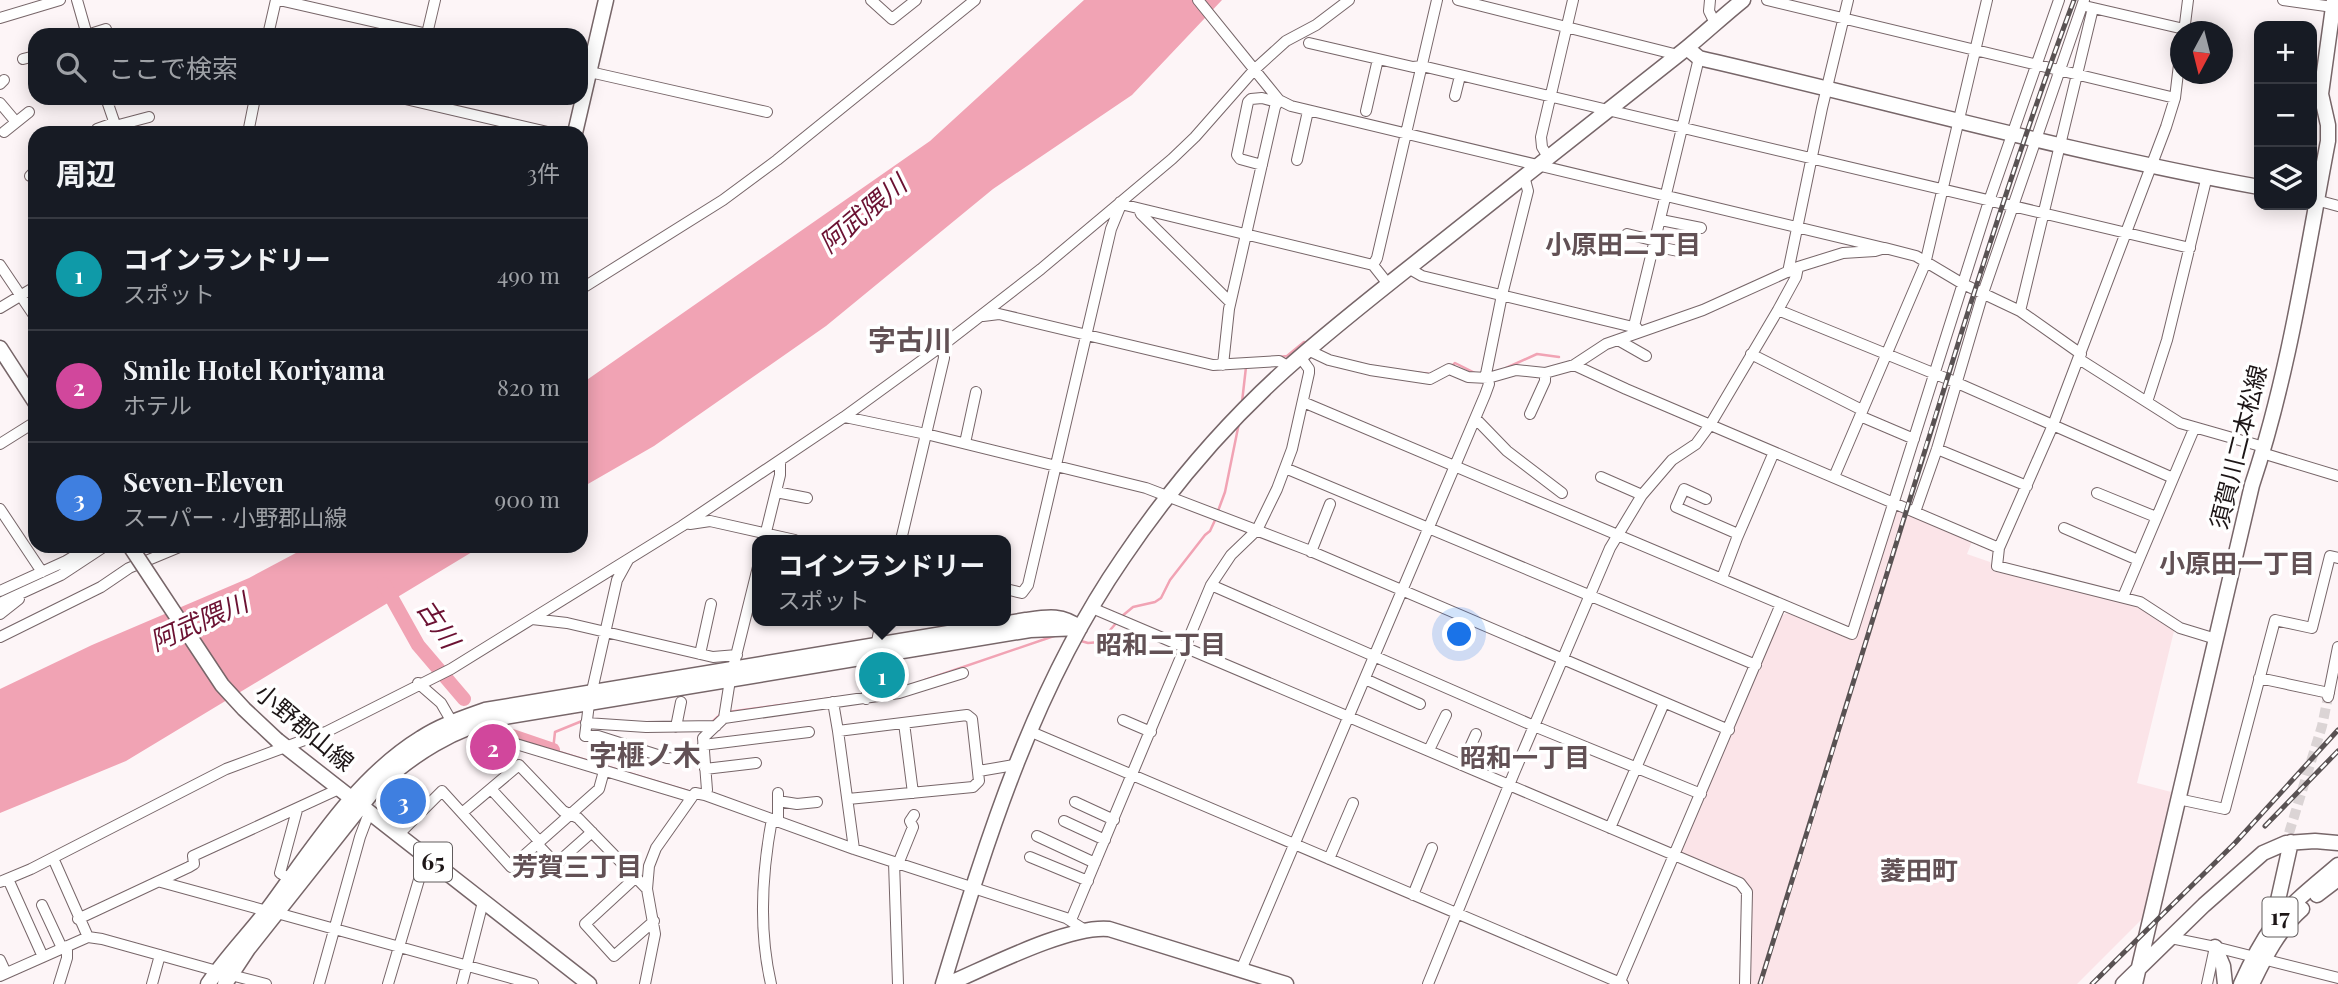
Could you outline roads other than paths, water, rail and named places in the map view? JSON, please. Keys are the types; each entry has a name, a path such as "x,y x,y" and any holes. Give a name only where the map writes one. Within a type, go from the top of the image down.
{"street":[{"path":"0,18 60,0"},
{"path":"76,0 85,28"},
{"path":"270,28 277,0 403,28"},
{"path":"338,13 341,0"},
{"path":"430,28 435,0"},
{"path":"588,61 606,0"},
{"path":"872,0 892,19 916,0"},
{"path":"588,285 723,200 975,0"},
{"path":"1198,0 1278,101"},
{"path":"43,957 4,881 226,769 282,743 326,732 462,662 682,526 844,417 982,316 1122,203 1195,137 1251,65 1316,25 1349,0"},
{"path":"1373,265 1377,258 1407,134 1437,0"},
{"path":"1458,0 1567,27 1682,51 1699,58 2059,145 2254,186"},
{"path":"1543,161 1541,142 1573,0"},
{"path":"1710,0 1709,11 1715,23"},
{"path":"945,984 972,888 1014,765 1029,731 1080,628 1123,558 1169,497 1217,440 1289,367 1388,284 1743,0"},
{"path":"1767,0 2175,98"},
{"path":"1788,272 1848,0"},
{"path":"1834,477 1925,264 1987,0"},
{"path":"1303,401 1852,634 1989,201 2059,0"},
{"path":"2185,21 2188,0"},
{"path":"2283,0 2334,4"},
{"path":"2086,4 2170,26"},
{"path":"1915,512 2034,139 2058,70 2086,4"},
{"path":"2020,311 2076,75 2086,4"},
{"name":"須賀川二本松線","path":"2317,186 2328,141 2328,125 2321,94 2334,31 2334,4"},
{"path":"1309,43 1413,67 1422,66 2190,248"},
{"path":"23,59 28,58"},
{"path":"1638,329 1699,58"},
{"path":"1366,111 1378,59"},
{"path":"588,72 767,112"},
{"path":"1455,96 1460,76"},
{"path":"2177,84 2175,98 2151,166 2080,357 1999,548 1997,566 2140,602 2180,628 2216,639"},
{"path":"1262,165 1240,159 1237,155 1248,102 1258,98 1407,134 1543,161 1667,196 1916,256 1925,264 2020,311 2080,357 2180,424 2338,476"},
{"path":"1223,365 1230,302 1278,101"},
{"path":"0,103 16,122"},
{"path":"108,105 116,126"},
{"path":"249,126 254,105"},
{"path":"431,105 522,126"},
{"path":"576,126 580,105"},
{"path":"1297,160 1308,110"},
{"path":"4,132 29,112"},
{"path":"119,126 149,117"},
{"path":"1241,970 1476,419 1487,388 1486,374 1502,295 1528,191 1524,176"},
{"path":"2147,402 2167,340 2207,176"},
{"path":"2317,199 2338,206"},
{"path":"1122,203 1373,265 1388,284"},
{"path":"1011,590 1022,593 1028,585 1111,229 1122,203"},
{"path":"1139,209 1230,302"},
{"name":"須賀川二本松線","path":"2137,977 2252,485 2281,378 2312,210"},
{"path":"1661,220 1701,228"},
{"path":"1627,234 1678,251"},
{"path":"1305,354 1370,370 1430,380 1449,369 1468,377 1488,378 1516,370 1545,373 1574,365 1606,344 1638,329 1703,310 1798,267 1843,253 1885,248"},
{"path":"0,265 28,306"},
{"path":"1428,984 1534,726 1611,548 1642,495 1672,460 1696,444 1710,425 1778,310 1796,277 1798,267"},
{"path":"1408,268 1422,276 1638,329"},
{"path":"0,308 28,292"},
{"path":"1778,310 1955,382 2173,478"},
{"path":"982,316 999,314 1207,364 1279,361 1289,367"},
{"path":"1618,340 1646,356"},
{"path":"902,535 944,358 943,345"},
{"path":"0,348 28,391"},
{"path":"1072,920 1211,585 1231,555 1257,530 1277,489 1303,401 1309,369 1305,354"},
{"path":"1751,354 1914,439"},
{"path":"1574,365 1999,548"},
{"path":"1530,414 1545,381 1545,373"},
{"path":"965,443 976,392"},
{"path":"844,417 1055,464 1146,488 1311,552 1728,730"},
{"path":"1476,419 1514,457 1562,493"},
{"path":"0,444 28,426"},
{"path":"2123,597 2194,429"},
{"path":"1937,449 2027,486"},
{"path":"1722,578 1738,534 1774,453"},
{"path":"765,535 780,475 780,461"},
{"path":"1285,468 1756,665"},
{"path":"1601,477 1642,495"},
{"path":"1706,499 1684,489 1676,507 1738,534"},
{"path":"776,492 807,498"},
{"path":"2097,492 2156,517"},
{"path":"1311,552 1330,504"},
{"path":"0,509 28,551"},
{"path":"682,526 710,521 758,535"},
{"path":"2064,528 2138,560"},
{"path":"29,553 42,572"},
{"path":"0,591 78,553"},
{"path":"0,603 61,575 94,553"},
{"name":"小野郡山線","path":"135,553 222,685 250,715 584,982"},
{"path":"0,637 101,587 129,568 165,553"},
{"path":"2178,799 2225,809 2275,620 2312,628 2330,556 2338,558"},
{"path":"628,560 617,580 590,698 585,736 598,736 667,758 704,764 756,763"},
{"path":"1211,585 1534,726 1701,794"},
{"path":"0,614 30,590"},
{"path":"705,795 707,790 703,738 724,718 752,591"},
{"path":"700,654 712,604"},
{"path":"1029,731 1620,983 1781,604"},
{"path":"1092,608 1740,883 1747,892 1745,984"},
{"path":"532,619 567,623 713,657 733,668"},
{"path":"866,699 880,626"},
{"path":"272,912 290,879 398,768 429,746 454,733 491,720 733,668 1030,630 1080,628"},
{"path":"2259,678 2328,695 2338,647"},
{"path":"724,718 899,693 962,673"},
{"path":"1365,679 1420,704"},
{"path":"418,683 441,703 452,722"},
{"path":"208,984 225,977 272,912 361,805 383,766 401,751 452,722 485,710 590,698"},
{"path":"676,727 681,702"},
{"path":"834,702 854,849"},
{"path":"1610,828 1664,703"},
{"path":"838,731 967,715 972,719 979,771 979,781 973,787 848,799"},
{"path":"1429,750 1446,715"},
{"path":"491,720 500,738 692,797"},
{"path":"1123,720 1151,732"},
{"path":"586,723 716,726"},
{"path":"904,723 913,793"},
{"path":"703,745 809,732"},
{"path":"1462,765 1475,734"},
{"path":"462,813 534,749"},
{"path":"519,765 563,811 578,818 647,889"},
{"path":"979,771 1014,765"},
{"path":"398,835 443,791 511,867 599,789 604,771"},
{"path":"78,919 161,882 194,864 193,856 341,788"},
{"path":"491,789 556,864 592,832"},
{"path":"645,984 655,934 647,889 649,866 656,848 695,793 854,849 1072,920 1085,930"},
{"path":"771,984 765,957 766,852 778,797 797,804 817,802"},
{"path":"1075,802 1114,820"},
{"path":"1329,859 1353,803"},
{"path":"318,984 360,837 361,805"},
{"path":"290,879 280,873 297,810"},
{"path":"898,984 896,863 913,827 910,821 914,815"},
{"path":"1064,821 1105,840"},
{"path":"1037,836 1095,863"},
{"path":"2123,984 2137,977 2171,938 2263,853 2289,839 2338,843"},
{"path":"2272,928 2289,839"},
{"path":"1413,895 1432,848"},
{"path":"401,984 389,982 426,856"},
{"path":"1030,857 1088,881"},
{"path":"53,858 88,937"},
{"name":"17","path":"2241,984 2258,958 2272,928 2301,897 2338,865"},
{"path":"636,877 585,924 614,956 654,920"},
{"name":"17","path":"2252,984 2258,958 2297,914 2338,879"},
{"path":"161,882 533,984"},
{"path":"461,984 483,902"},
{"path":"42,905 67,958 59,984"},
{"path":"945,984 1066,935 1096,928 1109,929 1241,970 1262,981 1286,984"},
{"path":"0,960 3,974 88,937 160,955 225,977 265,984"},
{"path":"2171,938 2338,978"},
{"path":"2207,984 2215,947"},
{"path":"2215,947 2223,966 2225,984"},
{"path":"152,984 160,955"}],"water":[{"name":"阿武隈川","path":"1084,0 1222,0 1132,95 993,189 826,326 654,446 588,484 588,379 930,141"},
{"name":"阿武隈川","path":"296,553 470,553 126,761 0,813 0,689 92,645 249,578"}],"waterway":[{"path":"1279,357 1287,356 1304,342 1309,344"},
{"path":"1506,368 1537,354 1559,357"},
{"path":"1451,367 1455,363 1475,373"},
{"path":"1242,402 1246,367"},
{"path":"1412,372 1430,374"},
{"path":"1218,511 1225,492 1239,423"},
{"path":"1121,617 1133,607 1161,598 1170,580 1210,531 1216,518"},
{"name":"古川","path":"384,584 418,645 464,699"},
{"path":"1081,641 1100,642 1117,622"},
{"path":"925,680 1054,636"},
{"path":"728,712 833,698"},
{"path":"712,722 722,713"},
{"name":"古川","path":"582,721 555,732 553,750 688,791"},
{"name":"古川","path":"506,734 553,750"}],"tunnel":[{"path":"2289,833 2322,726 2328,697"}],"railway":[{"path":"1760,984 1975,289 2074,0"},
{"path":"2092,984 2235,843 2338,730"},
{"path":"2265,826 2338,751"}],"place":[{"name":"コインランドリー","path":"882,675"},
{"name":"Smile Hotel Koriyama","path":"493,747"},
{"name":"Seven-Eleven","path":"403,801"}],"district":[{"name":"小原田二丁目","path":"1623,245"},
{"name":"字古川","path":"910,340"},
{"name":"小原田一丁目","path":"2237,564"},
{"name":"昭和二丁目","path":"1161,645"},
{"name":"字榧ノ木","path":"645,755"},
{"name":"昭和一丁目","path":"1525,758"},
{"name":"芳賀三丁目","path":"577,867"},
{"name":"菱田町","path":"1919,871"}]}
